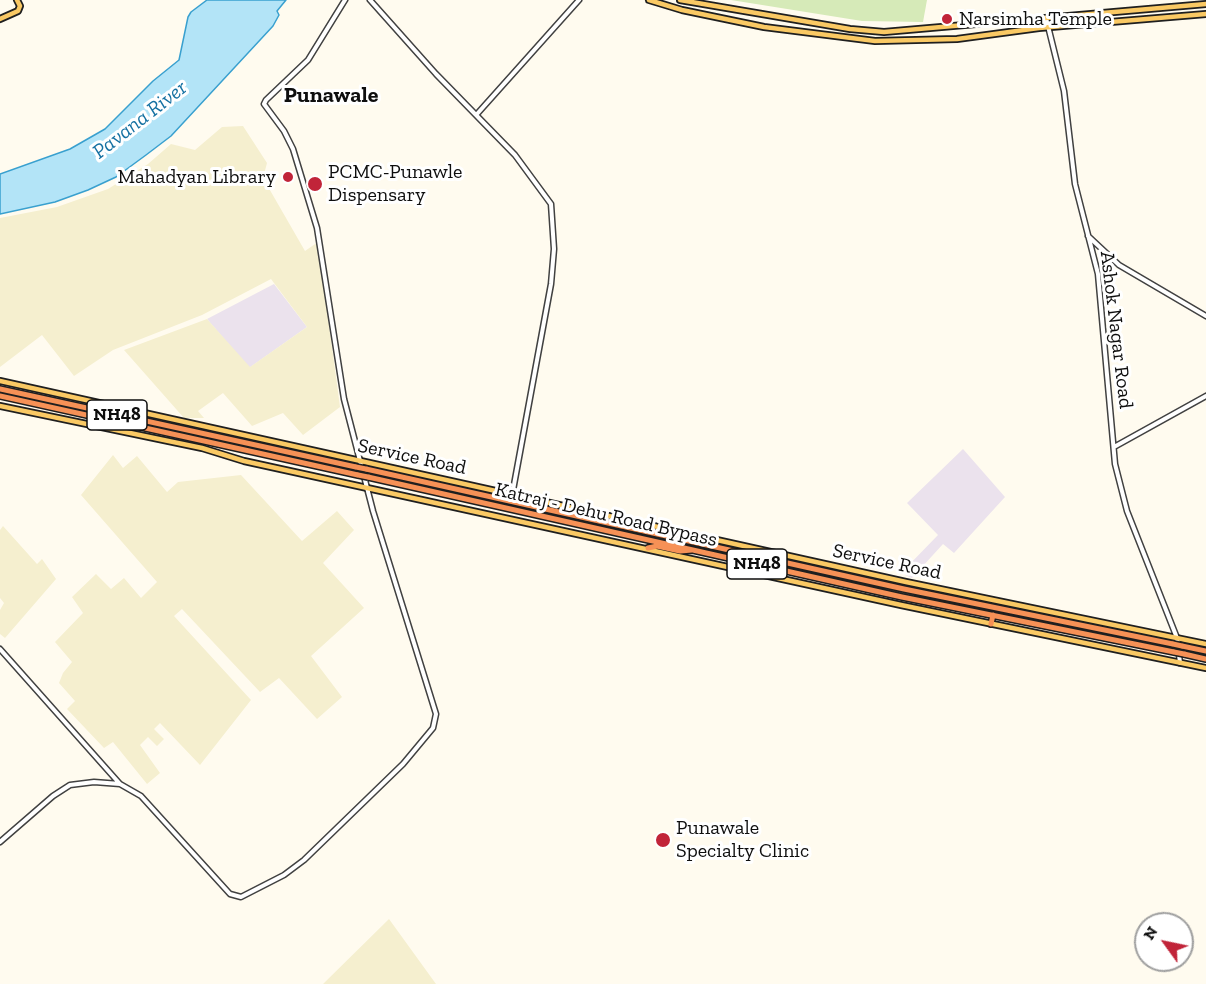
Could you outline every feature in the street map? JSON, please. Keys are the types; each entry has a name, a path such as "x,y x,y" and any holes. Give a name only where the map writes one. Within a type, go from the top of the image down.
{"highway":[{"name":"Katraj - Dehu Road Bypass","path":"0,389 848,577 1206,651"},
{"name":"Katraj - Dehu Road Bypass","path":"0,396 754,563 1206,659"},
{"path":"92,425 93,417"},
{"path":"648,548 657,546 685,552 693,549"},
{"path":"717,564 718,555"},
{"path":"743,570 754,563"},
{"path":"848,577 854,571"},
{"path":"991,624 993,615"}],"main road":[{"path":"0,19 18,11 20,6 17,0"},
{"path":"649,0 764,27 875,41 957,39 1206,14"},
{"path":"680,0 875,32 954,28 1206,4"},
{"name":"Service Road","path":"0,381 854,571 1206,644"},
{"name":"Service Road","path":"0,406 991,624 1206,668"}],"street":[{"path":"0,649 120,784 141,796 230,894 238,898 284,875 304,860 403,764 433,728 436,714 419,664 344,399 317,228 293,149 264,102 308,60 345,0"},
{"path":"370,0 431,69 518,159 551,204 554,249 551,284 511,501"},
{"path":"477,114 579,0"},
{"name":"Ashok Nagar Road","path":"1046,18 1059,62 1075,184 1098,274 1115,464 1127,511 1177,638 1180,663"},
{"path":"1088,236 1119,265 1206,316"},
{"path":"1114,447 1206,396"},
{"path":"0,842 53,796 70,785 94,782 120,784"}],"shaded area":[{"path":"243,126 267,163 263,178 305,251 318,242 340,407 303,435 283,413 252,426 223,393 198,411 204,418 184,418 124,350 207,319 250,367 307,327 271,279 202,315 113,350 74,376 42,335 0,367 0,218 57,207 108,189 148,164 171,144 195,150 222,127"},
{"path":"274,284 307,327 249,368 207,319"},
{"path":"963,449 1005,497 954,553 943,544 912,578 905,575 905,569 938,535 907,503"},
{"path":"113,455 123,468 137,456 167,492 178,482 241,475 302,541 337,511 354,530 323,563 364,608 311,656 342,697 317,719 279,678 260,692 182,609 174,616 251,700 200,765 160,723 154,729 164,739 157,746 148,737 140,745 160,773 147,784 113,742 104,748 67,709 75,701 59,683 63,673 72,662 55,642 83,613 72,597 96,574 111,589 124,578 141,598 157,582 81,495"},
{"path":"3,526 37,564 42,559 56,579 5,638 0,634 0,610 4,603 0,598 0,530"},
{"path":"389,919 436,984 323,984"}],"green space":[{"path":"731,0 927,0 923,22 862,21"}],"water":[{"name":"Pavana River","path":"207,0 286,0 277,11 279,15 273,26 171,136 146,155 116,177 88,190 55,202 0,214 0,174 70,149 105,129 153,81 179,60 188,17"}],"place":[{"name":"Narsimha Temple","path":"947,19"},
{"name":"Mahadyan Library","path":"288,177"},
{"name":"PCMC-Punawle Dispensary","path":"315,184"},
{"name":"Punawale Specialty Clinic","path":"663,840"}],"district":[{"name":"Punawale","path":"331,96"}]}
